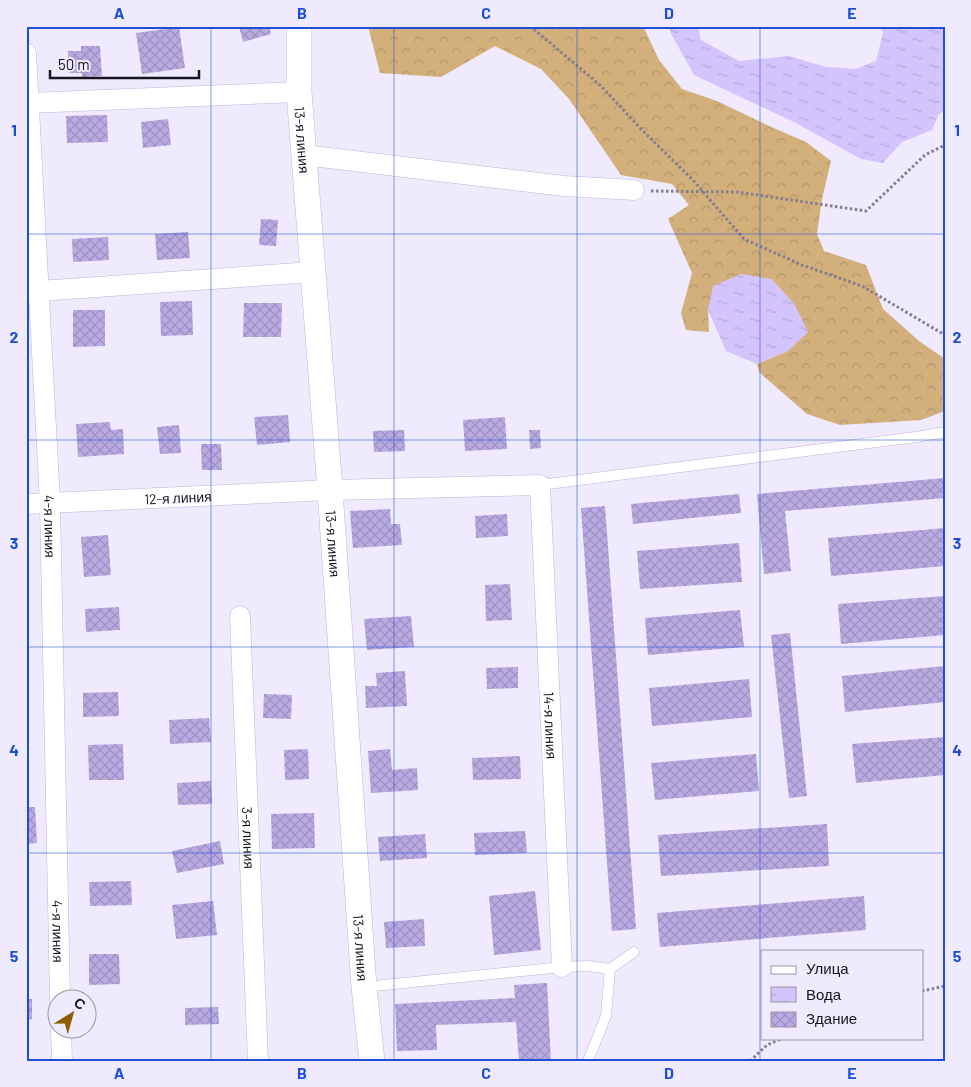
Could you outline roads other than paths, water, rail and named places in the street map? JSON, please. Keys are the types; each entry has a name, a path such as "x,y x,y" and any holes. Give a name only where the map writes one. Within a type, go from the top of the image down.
{"street":[{"name":"13-я линия","path":"299,26 299,92 330,490 364,987 372,1061"},
{"name":"4-я линия","path":"26,52 50,503 60,990"},
{"path":"29,103 299,92"},
{"path":"304,155 564,186 634,190"},
{"path":"39,291 314,272"},
{"name":"12-я линия","path":"26,504 330,490 540,485"},
{"name":"14-я линия","path":"540,485 562,966"},
{"name":"3-я линия","path":"240,616 258,1061"},
{"path":"61,1040 62,1061"}],"lane":[{"path":"540,485 945,432"},
{"path":"364,987 562,966 588,966 610,969 634,952"},
{"path":"588,1061 606,1016 610,969"}],"water":[{"path":"670,26 698,26 701,40 739,61 789,56 826,67 856,69 876,61 883,33 880,26 945,26 945,110 938,115 932,130 902,142 883,163 861,159 796,123 694,75 670,32"},
{"path":"741,274 772,279 795,305 808,332 788,351 757,364 726,351 708,310 713,286"}]}
